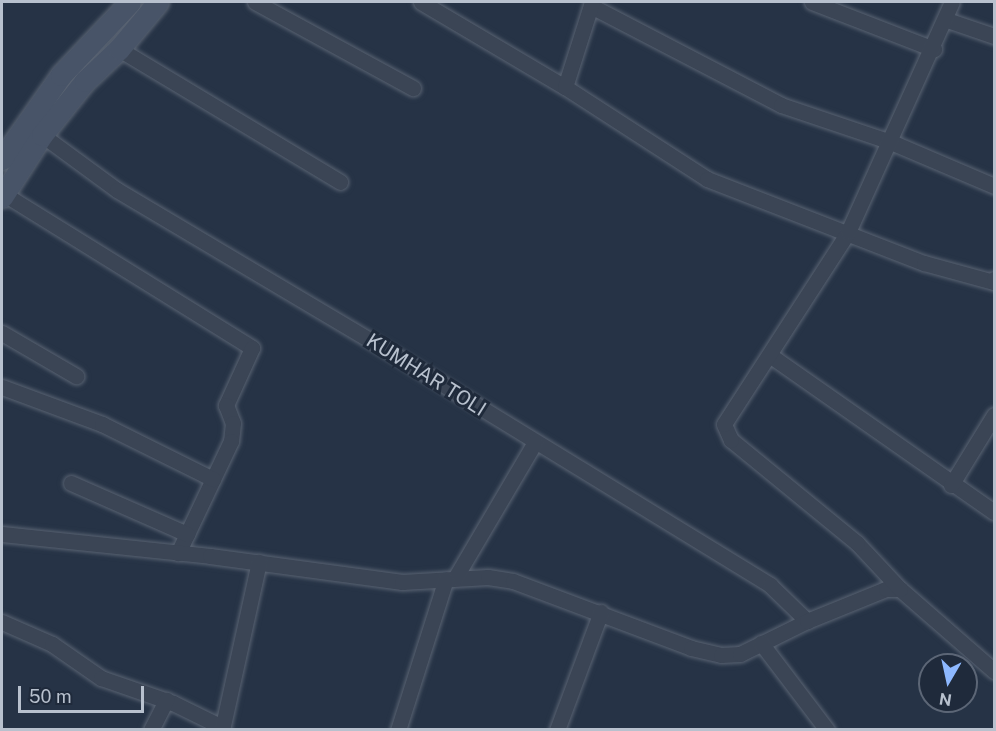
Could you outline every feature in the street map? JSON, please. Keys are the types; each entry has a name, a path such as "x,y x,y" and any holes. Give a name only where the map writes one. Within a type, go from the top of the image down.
{"main road":[{"path":"3,154 68,66 130,2"},
{"path":"3,195 42,135 85,81 119,49 158,2"}],"street":[{"path":"255,2 413,88"},
{"path":"421,2 565,87 707,179 924,263 993,282 994,279"},
{"path":"812,2 934,49"},
{"path":"952,2 934,49 848,232 771,356 728,413 726,432 857,543 900,589 994,671"},
{"path":"565,87 592,4 781,105 891,142 994,186"},
{"path":"947,20 994,36"},
{"path":"119,49 340,182"},
{"name":"KUMHAR TOLI","path":"42,135 117,190 770,585 807,621"},
{"path":"3,195 252,348 228,397 228,413 234,430 178,552"},
{"path":"2,333 76,375"},
{"path":"771,356 951,485 994,512"},
{"path":"2,387 102,424 213,479"},
{"path":"951,485 994,416"},
{"path":"398,729 451,578 535,442"},
{"path":"71,483 187,534"},
{"path":"2,534 178,552 402,582 451,578 513,581 601,612 691,648 721,655 740,654 807,621 885,590 900,589"},
{"path":"2,622 52,644 101,678 166,700 222,728 259,562"},
{"path":"557,729 601,612"},
{"path":"760,644 827,729"},
{"path":"151,729 166,700"}]}
